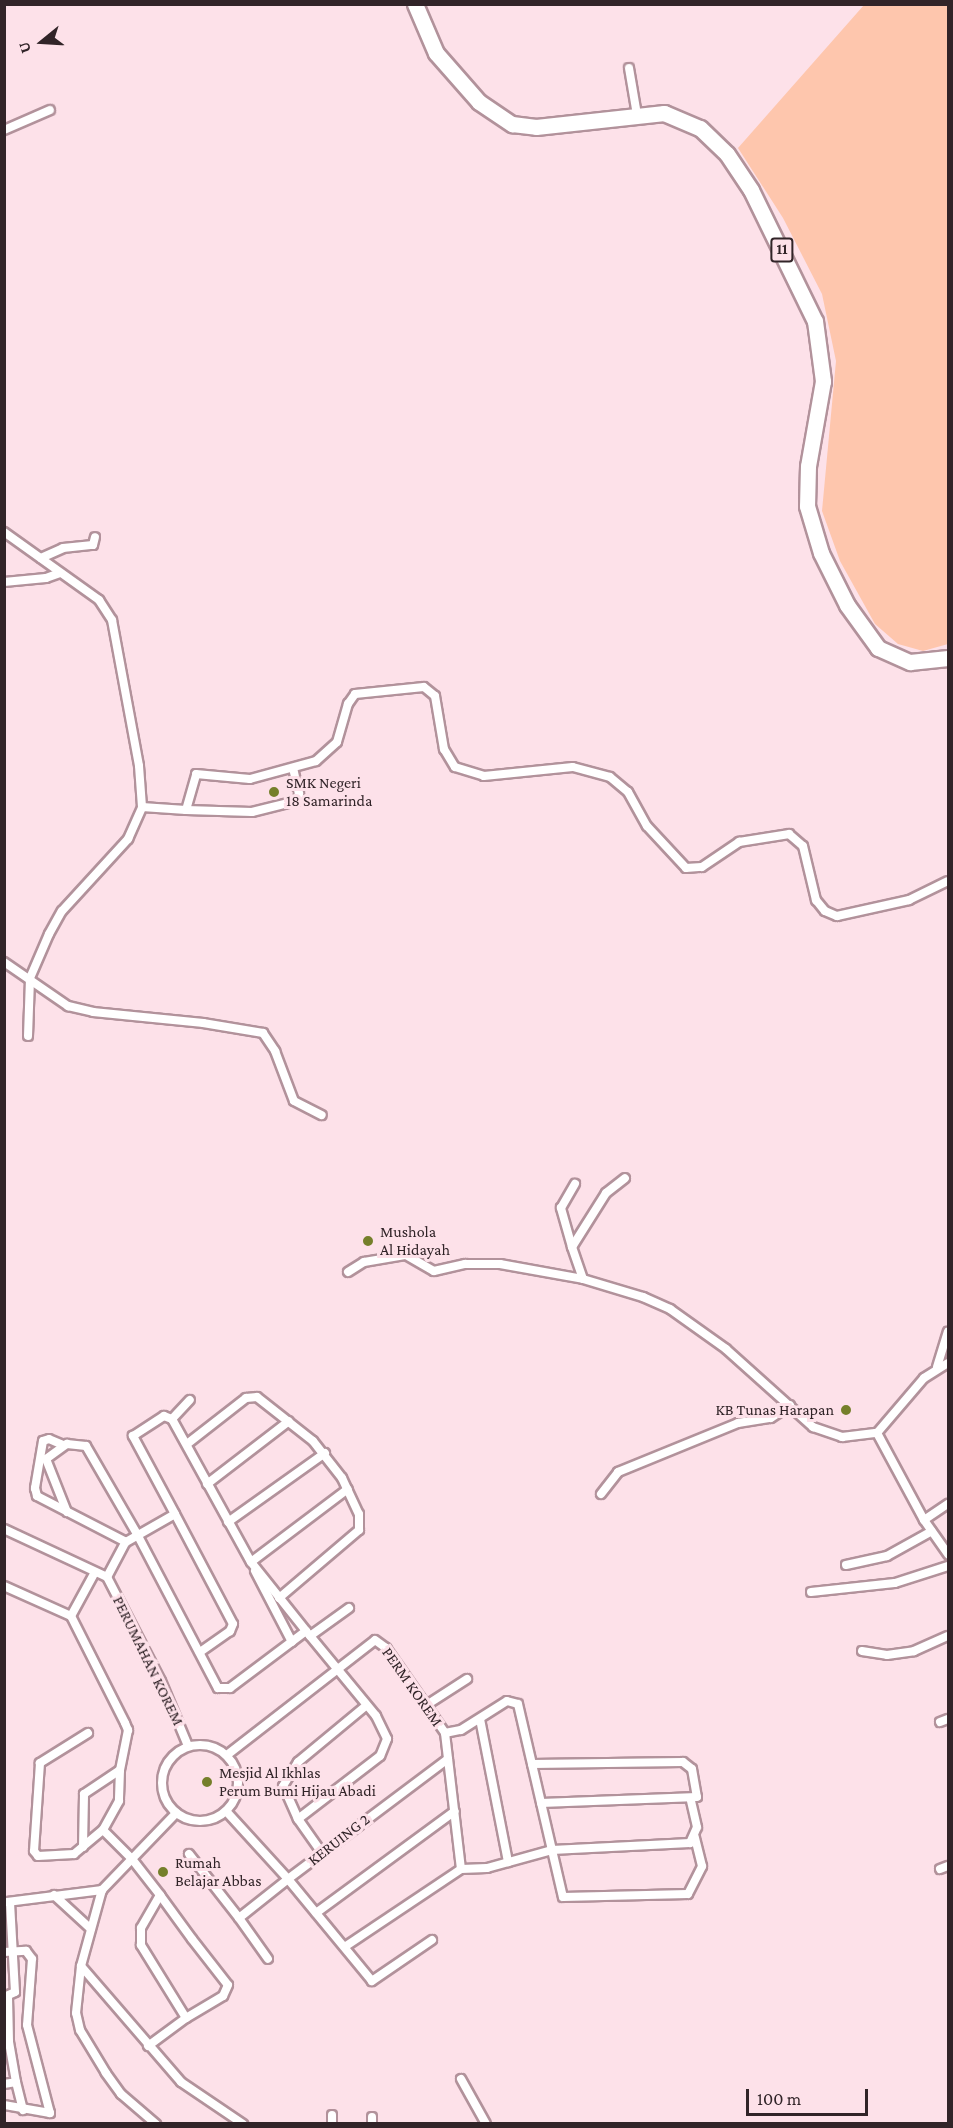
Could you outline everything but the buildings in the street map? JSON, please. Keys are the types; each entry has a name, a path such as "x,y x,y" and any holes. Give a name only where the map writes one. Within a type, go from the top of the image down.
{"highway":[{"name":"11","path":"415,4 426,38 441,59 479,102 512,124 536,127 664,113 679,118 714,140 751,190 806,300 819,341 823,381 808,466 807,506 821,553 847,605 878,648 897,658 926,662 948,658"}],"street":[{"path":"629,68 637,115"},
{"path":"4,129 50,110"},
{"path":"4,532 99,600 112,620 140,766 142,807 137,825 112,860 62,911 30,978 28,1036"},
{"path":"41,558 63,548 93,545 95,537"},
{"path":"4,582 46,578 60,573"},
{"path":"186,810 196,774 239,780 293,769 316,761 332,749 355,694 424,687 435,696 444,749 455,766 484,776 573,767 610,777 628,792 647,826 686,868 702,867 739,842 789,834 802,846 816,900 825,911 837,916 909,900 948,881"},
{"path":"142,807 252,812 296,801 299,794 293,769"},
{"path":"4,962 68,1006 93,1012 203,1023 263,1033 269,1038 294,1101 322,1115"},
{"path":"572,1247 610,1189 625,1178"},
{"path":"575,1184 561,1208 584,1279"},
{"path":"348,1272 364,1262 391,1256 411,1256 434,1271 465,1264 501,1264 584,1279 670,1309 726,1349 813,1427 828,1434 864,1436 877,1433 937,1367 948,1332"},
{"path":"937,1367 948,1363"},
{"path":"187,1444 249,1397 257,1397 289,1421 325,1453 348,1489 358,1514 359,1530 279,1598"},
{"path":"172,1419 190,1400"},
{"path":"601,1494 618,1472 738,1423 771,1418 790,1405"},
{"path":"200,1652 230,1631 233,1624 133,1436 164,1416 172,1419 187,1444 252,1564 265,1595 292,1642"},
{"path":"207,1484 289,1421"},
{"path":"877,1433 924,1520 948,1554"},
{"path":"63,1445 45,1440 37,1496 126,1542"},
{"path":"43,1459 63,1445 75,1442 86,1446 137,1534 218,1688 226,1690 292,1642 349,1608"},
{"path":"228,1522 325,1453"},
{"path":"43,1459 67,1512"},
{"path":"252,1564 348,1489"},
{"path":"924,1520 948,1504"},
{"name":"PERUMAHAN KOREM","path":"107,1577 126,1542 175,1514"},
{"name":"PERUMAHAN KOREM","path":"4,1529 107,1577 161,1682 188,1746"},
{"path":"846,1565 887,1557 932,1531"},
{"path":"252,1564 367,1705 386,1732 387,1744 380,1755 298,1819"},
{"path":"811,1592 895,1583 948,1566"},
{"path":"71,1616 95,1572"},
{"path":"4,1586 71,1616 128,1730 120,1770 118,1808 103,1830 74,1854 38,1856 34,1851 40,1763 88,1733"},
{"path":"862,1651 887,1654 914,1652 948,1636"},
{"name":"PERM KOREM","path":"226,1755 369,1643 379,1641 445,1733 455,1732 507,1701 518,1704 532,1764"},
{"path":"425,1706 467,1679"},
{"path":"322,1853 284,1794 288,1772 367,1705"},
{"path":"480,1719 508,1862"},
{"path":"445,1733 461,1869"},
{"path":"188,1746 215,1748 226,1755 234,1766 237,1790 226,1811 201,1821 176,1813 162,1789 162,1776 167,1763 188,1746"},
{"name":"KERUING 2","path":"239,1918 448,1759"},
{"path":"541,1803 691,1800 697,1797 692,1768 683,1762 532,1764 541,1803 563,1897 688,1894 702,1866 695,1837 697,1827 691,1800"},
{"path":"83,1847 84,1794 120,1770"},
{"path":"226,1811 375,1981 432,1940"},
{"path":"316,1912 455,1811"},
{"path":"156,2124 121,2094 80,2030 76,2013 81,1966 102,1890 176,1813"},
{"path":"103,1830 132,1859 228,1985 223,1996 186,2018 148,2046"},
{"path":"346,1946 461,1869 508,1862 552,1850 690,1843 695,1837"},
{"path":"189,1854 268,1959"},
{"path":"23,2110 7,2042 6,1997 15,1992 9,1951 7,1902 102,1890"},
{"path":"54,1895 92,1929"},
{"path":"163,1899 141,1928 141,1945 186,2018"},
{"path":"9,1951 26,1952 32,1959 27,2025 52,2124"},
{"path":"81,1966 181,2082 243,2124"},
{"path":"461,2079 486,2124"},
{"path":"4,2084 16,2082"},
{"path":"4,2105 50,2113"}],"shaded area":[{"path":"864,5 948,5 948,644 923,651 898,644 875,624 840,561 822,511 836,361 822,294 783,218 738,148"}],"place":[{"name":"SMK Negeri 18 Samarinda","path":"274,792"},
{"name":"Mushola Al Hidayah","path":"368,1241"},
{"name":"KB Tunas Harapan","path":"846,1410"},
{"name":"Mesjid Al Ikhlas Perum Bumi Hijau Abadi","path":"207,1782"},
{"name":"Rumah Belajar Abbas","path":"163,1872"}]}
